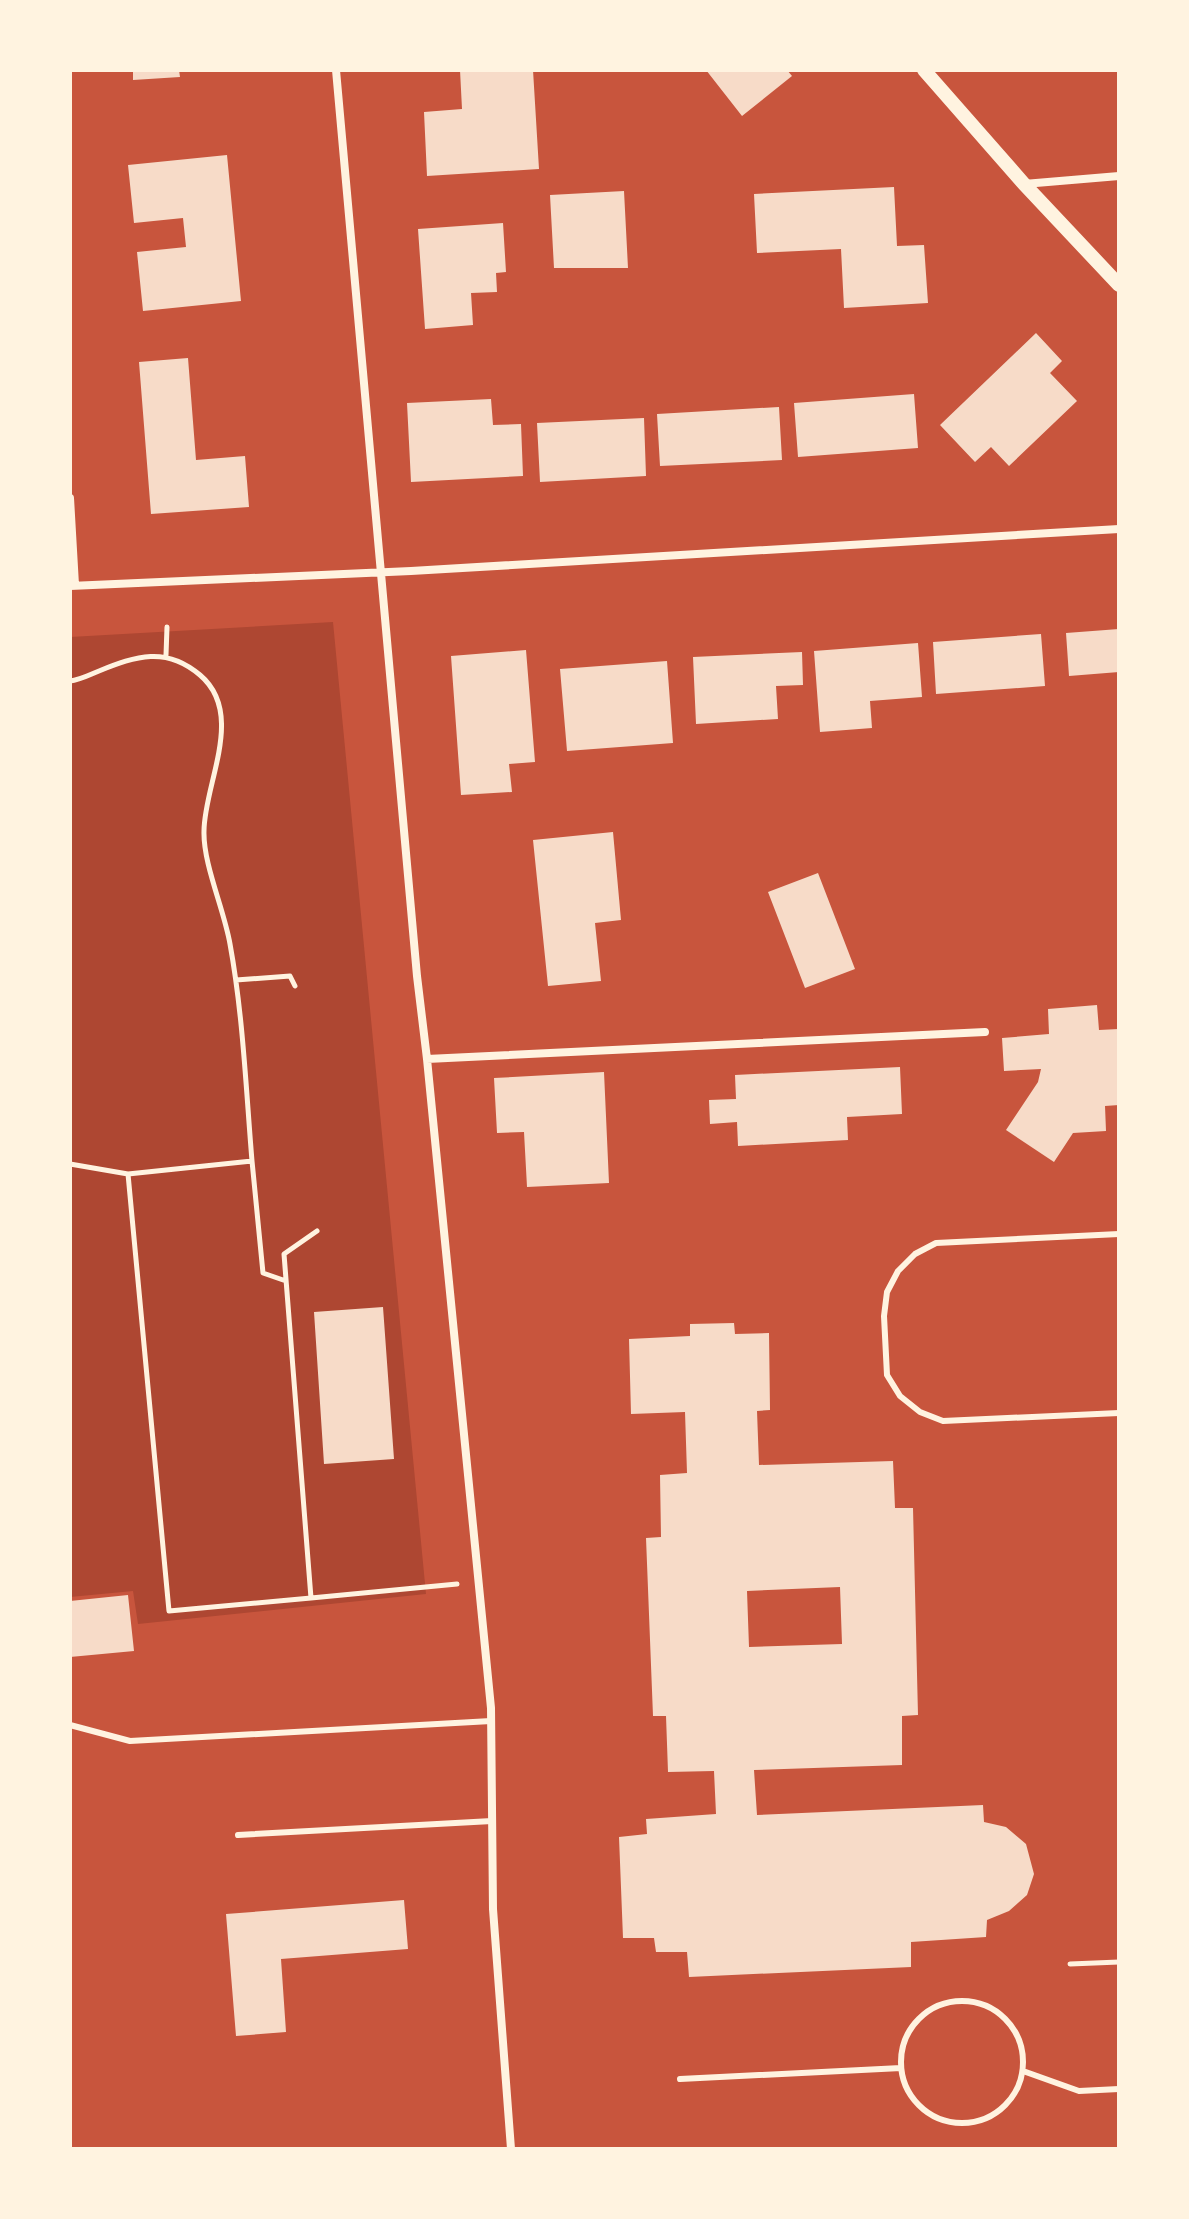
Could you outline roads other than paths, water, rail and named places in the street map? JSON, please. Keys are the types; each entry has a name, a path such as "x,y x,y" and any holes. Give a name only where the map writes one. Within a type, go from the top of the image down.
{"street":[{"path":"336,70 415,960 491,1721 493,1909 511,2149"},
{"path":"924,70 1024,184 1119,285"},
{"path":"1024,184 1119,176"},
{"path":"70,498 73,586 380,573 1119,529"},
{"path":"427,1059 985,1032"}],"lane":[{"path":"1119,1234 936,1243 915,1254 898,1271 887,1292 885,1331 887,1375 900,1396 920,1412 943,1421 1119,1413"},
{"path":"70,1725 130,1741 491,1721"},
{"path":"238,1835 492,1821"},
{"path":"955,2001 987,2006 1000,2014 1019,2040 1023,2055 1019,2087 1010,2100 985,2119 969,2123 937,2118 923,2110 904,2085 901,2068 901,2053 914,2023 925,2013 955,2001"},
{"path":"680,2079 901,2068"},
{"path":"1023,2071 1079,2091 1119,2089"}]}
